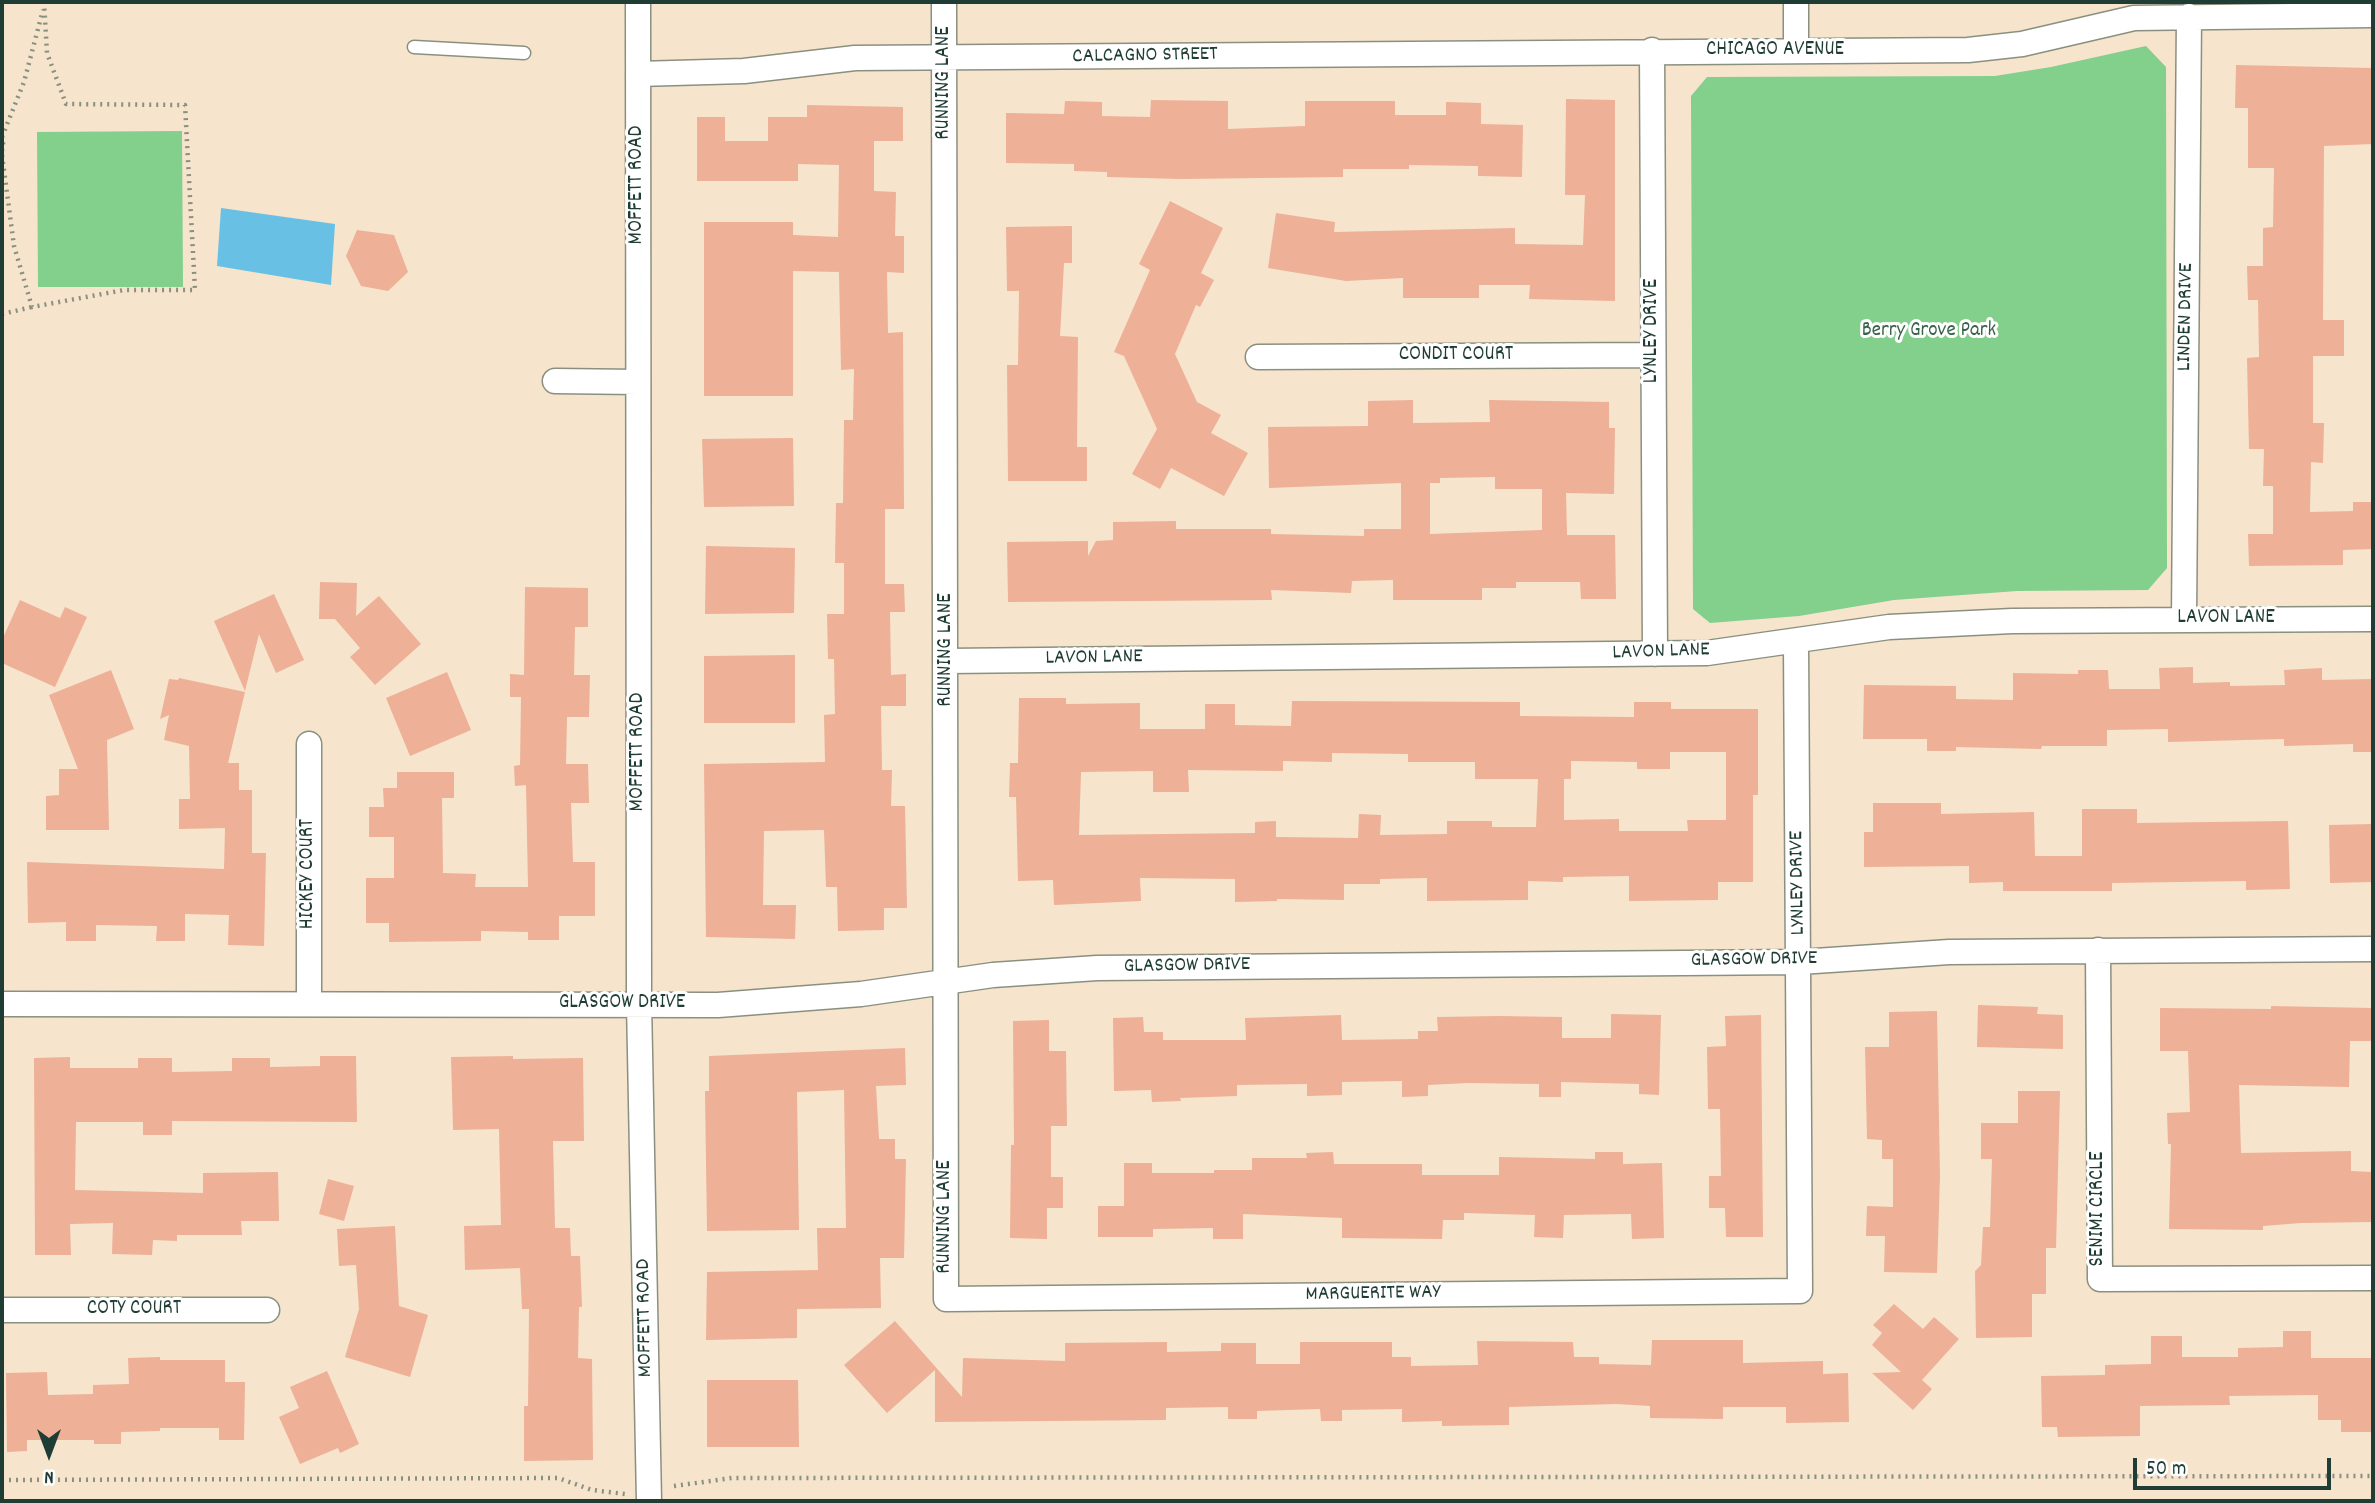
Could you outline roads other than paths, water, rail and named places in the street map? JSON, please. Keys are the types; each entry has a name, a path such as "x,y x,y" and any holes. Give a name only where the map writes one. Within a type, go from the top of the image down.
{"street":[{"name":"MOFFETT ROAD","path":"638,2 638,1497"},
{"name":"RUNNING LANE","path":"944,2 946,1299"},
{"path":"1796,2 1796,51"},
{"path":"2189,16 2373,15"},
{"name":"CHICAGO AVENUE","path":"1652,50 1968,50 2022,44 2134,18 2189,16"},
{"name":"LINDEN DRIVE","path":"2184,619 2189,16"},
{"name":"CALCAGNO STREET","path":"638,74 744,71 855,58 1652,50"},
{"name":"LYNLEY DRIVE","path":"1652,50 1655,654"},
{"name":"CONDIT COURT","path":"1258,357 1653,355"},
{"path":"555,381 638,382"},
{"name":"LAVON LANE","path":"947,661 1707,653 1796,643 1889,627 2012,621 2373,619"},
{"name":"LYNLEY DRIVE","path":"1796,643 1800,1291"},
{"name":"HICKEY COURT","path":"309,744 309,1004"},
{"name":"GLASGOW DRIVE","path":"2,1004 766,1003 861,994 947,980 1097,968 1800,962 1949,952 2373,949"},
{"name":"SENIMI CIRCLE","path":"2098,950 2100,1279 2373,1278"},
{"name":"MARGUERITE WAY","path":"946,1299 1800,1291"},
{"name":"COTY COURT","path":"2,1310 267,1310"}],"lane":[{"path":"414,47 524,52"}],"water":[{"path":"221,208 335,224 331,285 217,266"}],"park label":[{"name":"Berry Grove Park","path":"1929,332"}]}
